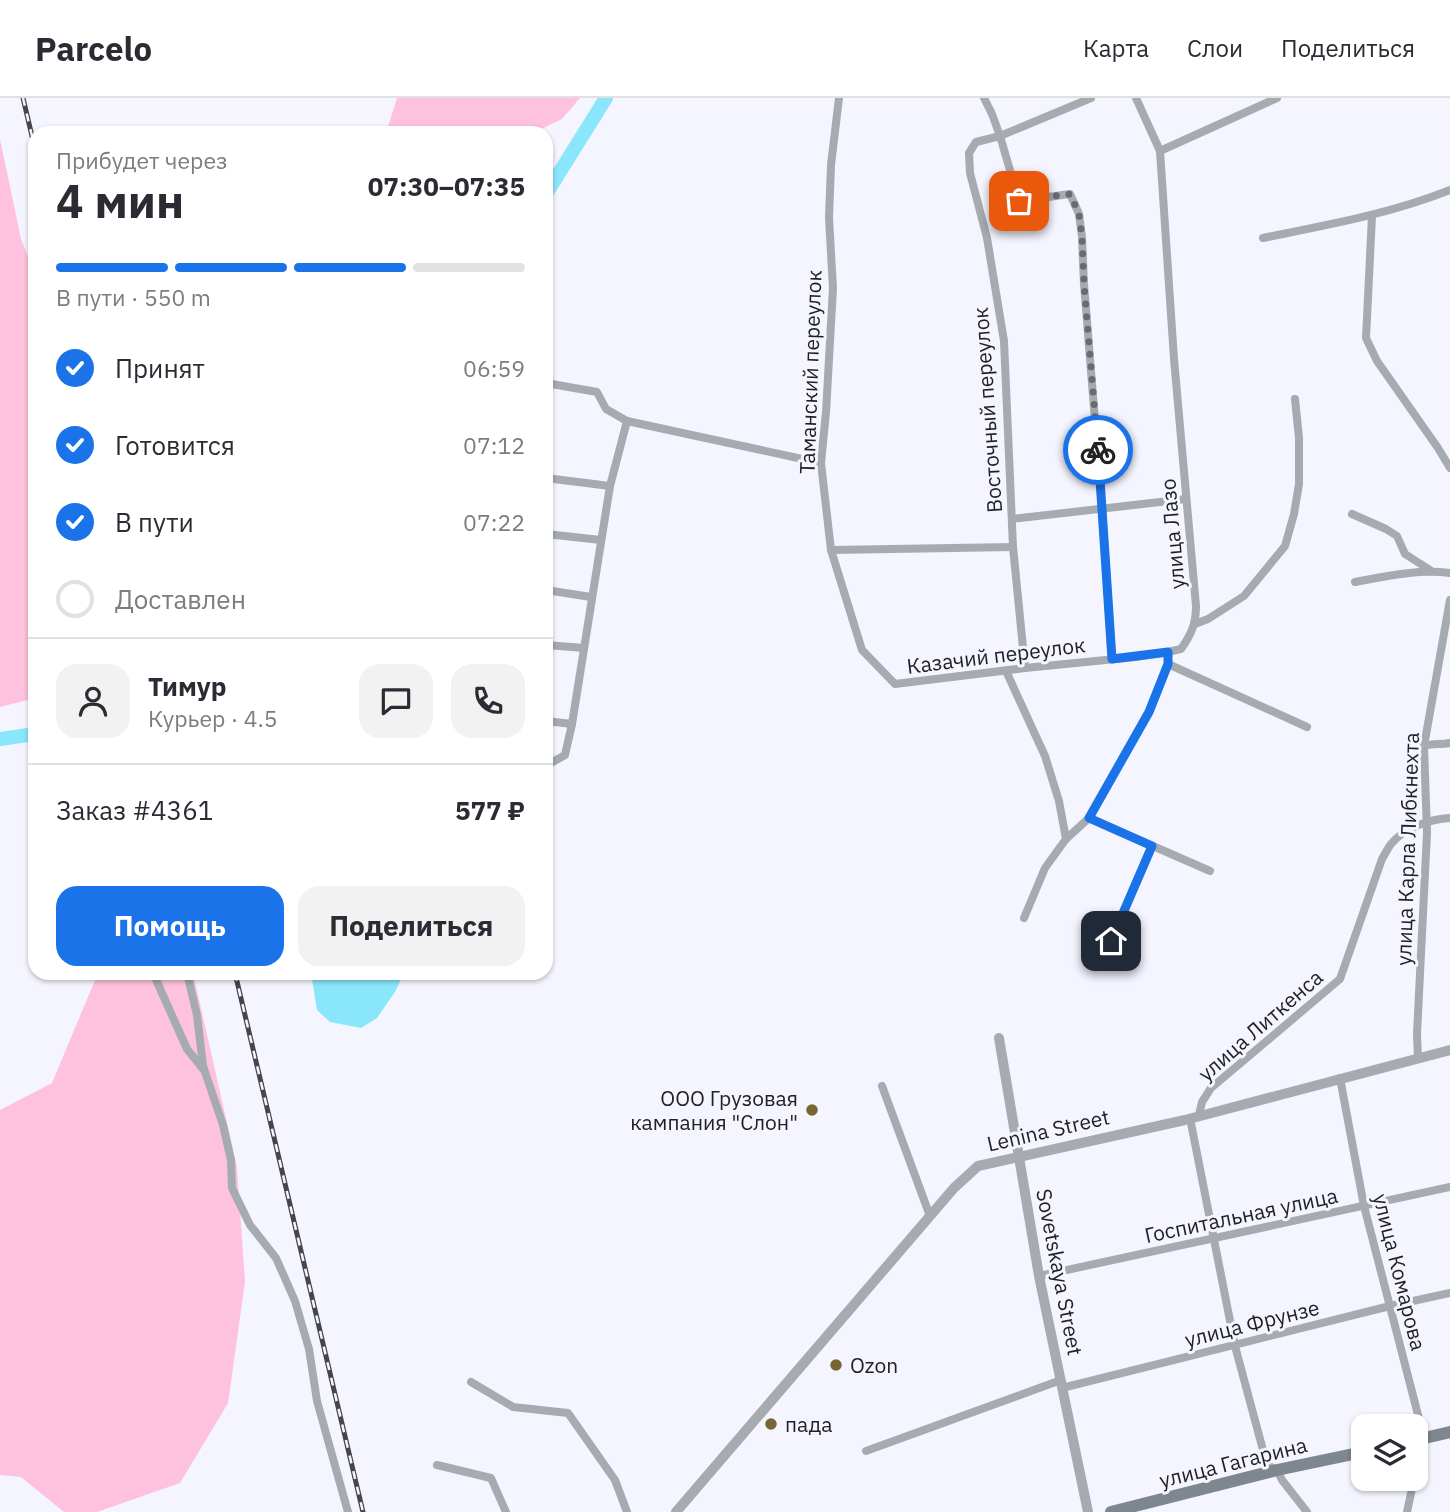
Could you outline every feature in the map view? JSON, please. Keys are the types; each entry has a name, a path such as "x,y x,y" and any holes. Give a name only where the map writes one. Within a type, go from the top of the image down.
{"main road":[{"path":"1428,1437 1450,1432"},
{"name":"улица Гагарина","path":"1111,1512 1277,1470 1351,1455"}],"street":[{"name":"Таманский переулок","path":"831,550 821,463 827,412 833,288 829,218 831,165 839,98"},
{"path":"1000,136 1091,98"},
{"name":"улица Лазо","path":"1136,98 1160,151 1174,359 1196,606 1195,624"},
{"path":"1160,151 1277,98"},
{"path":"986,99 1019,201 1070,194 1079,214 1112,659"},
{"name":"Восточный переулок","path":"1000,136 976,142 970,153 970,173 987,238 1004,341 1013,547 1025,668"},
{"path":"1263,238 1372,216 1450,190"},
{"path":"1372,216 1366,338 1377,361 1450,468"},
{"path":"553,384 597,392 606,409 627,421 821,463"},
{"path":"1024,918 1045,868 1066,839 1089,818 1149,712 1168,664 1168,652 1181,649 1195,624 1208,620 1244,596 1285,546 1299,484 1299,431 1295,399"},
{"path":"553,762 565,755 572,724 610,486 627,421"},
{"path":"553,479 610,486"},
{"path":"1012,519 1186,499"},
{"path":"1352,514 1386,528 1397,536 1405,554 1430,570"},
{"path":"553,535 601,540"},
{"path":"831,550 1013,547"},
{"name":"Казачий переулок","path":"831,550 862,650 895,684 1168,652"},
{"path":"1355,582 1430,570 1450,573"},
{"path":"553,591 591,597"},
{"name":"улица Карла Либкнехта","path":"1418,1059 1427,833 1424,746 1450,600"},
{"path":"553,646 584,648"},
{"path":"1168,664 1307,727"},
{"path":"1006,671 1045,756 1059,801 1066,839"},
{"path":"553,721 572,724"},
{"path":"1424,746 1450,743"},
{"path":"1089,818 1210,871"},
{"name":"улица Литкенса","path":"1194,1117 1211,1088 1340,979 1382,859 1392,843 1406,831 1439,818 1450,818"},
{"path":"1101,964 1152,846"},
{"path":"156,980 187,1049 204,1069"},
{"path":"189,980 197,1015 204,1069 223,1125 231,1160 232,1188 250,1225 276,1258 295,1301 309,1349 317,1401 348,1512"},
{"name":"Sovetskaya Street","path":"999,1038 1039,1276 1087,1512"},
{"name":"Lenina Street","path":"676,1512 954,1188 978,1166 1194,1117 1450,1050"},
{"name":"улица Комарова","path":"1340,1078 1364,1206 1414,1414"},
{"path":"882,1086 930,1216"},
{"path":"1194,1117 1234,1346 1267,1465 1277,1470 1307,1512"},
{"name":"Госпитальная улица","path":"1039,1276 1450,1187"},
{"name":"улица Фрунзе","path":"866,1451 1062,1384 1234,1346 1450,1293"},
{"path":"471,1382 513,1407 568,1413 615,1480 627,1512"},
{"path":"437,1465 491,1478 506,1512"},
{"path":"1407,1512 1411,1491"}],"shaded area":[{"path":"397,98 580,98 562,119 548,126 388,126"},
{"path":"0,139 21,239 28,257 28,700 0,707"},
{"path":"95,980 195,980 237,1167 245,1282 228,1403 180,1483 97,1512 64,1512 21,1477 0,1475 0,1110 52,1083"}],"water":[{"path":"312,980 401,980 377,1018 361,1028 330,1022 317,1010"}],"waterway":[{"path":"553,183 606,98"},
{"path":"0,739 28,735"}],"railway":[{"path":"23,98 30,126"},
{"path":"237,980 363,1512"}],"way so far":[{"path":"1019,201 1070,194 1079,214 1098,450"}],"place":[{"name":"ООО Грузовая кампания \"Слон\"","path":"812,1110"},
{"name":"Ozon","path":"836,1365"},
{"name":"пада","path":"771,1424"}],"route":[{"path":"1098,450 1112,659 1168,652 1168,664 1149,712 1089,818 1152,846 1111,941"}]}
